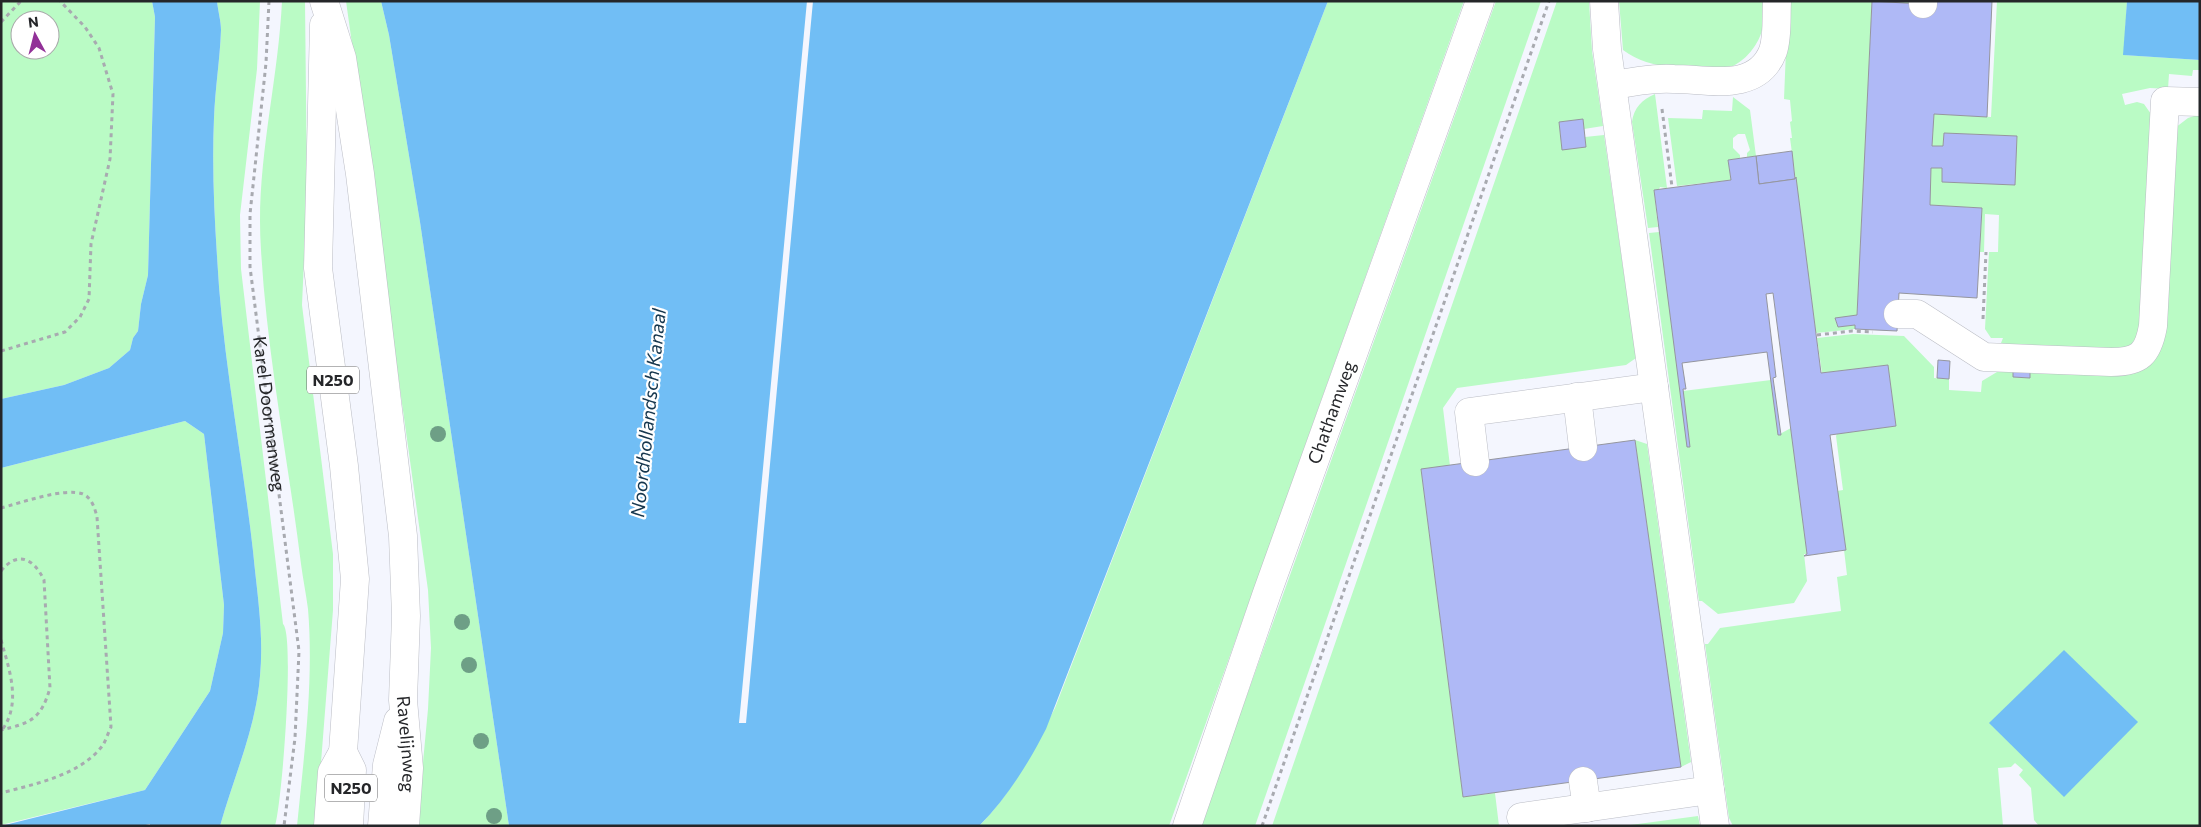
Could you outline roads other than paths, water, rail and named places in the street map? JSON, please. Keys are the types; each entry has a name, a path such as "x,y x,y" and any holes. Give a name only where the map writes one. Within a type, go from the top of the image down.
{"main road":[{"name":"Chathamweg","path":"1187,826 1270,584 1480,1"},
{"path":"1604,1 1607,49 1714,826"},
{"path":"1613,86 1659,79 1726,82 1749,77 1768,62 1773,50 1777,1"},
{"name":"N250","path":"325,4 342,58 360,174 403,536 406,616 403,700"},
{"name":"N250","path":"325,4 318,268 344,466 355,579 342,752 352,770 349,826"},
{"path":"1898,314 1917,314 1984,357 2121,362 2140,356 2148,346 2153,326 2165,101 2200,102"},
{"path":"1475,462 1469,412 1654,387"},
{"path":"1577,397 1583,447"},
{"name":"Ravelijnweg","path":"382,826 387,766 403,700"},
{"name":"Ravelijnweg","path":"403,700 409,768 405,826"},
{"path":"328,826 332,772 342,752"},
{"path":"1583,781 1587,808"},
{"path":"1521,817 1710,790"}],"water":[{"path":"152,1 217,1 220,20 221,30 213,135 216,239 223,330 253,551 259,614 261,660 258,695 249,733 220,826 150,826 150,824 141,826 1,826 145,790 210,691 223,633 224,605 204,434 185,421 1,468 1,399 64,385 109,368 130,350 133,338 138,331 141,304 148,275 155,17"},
{"name":"Noordhollandsch Kanaal","path":"381,1 1328,1 1046,729 1016,780 999,804 979,826 509,826 420,222 389,35"},
{"path":"2127,1 2200,1 2200,60 2123,55"},
{"path":"2064,650 2138,722 2064,797 1989,723"}]}
